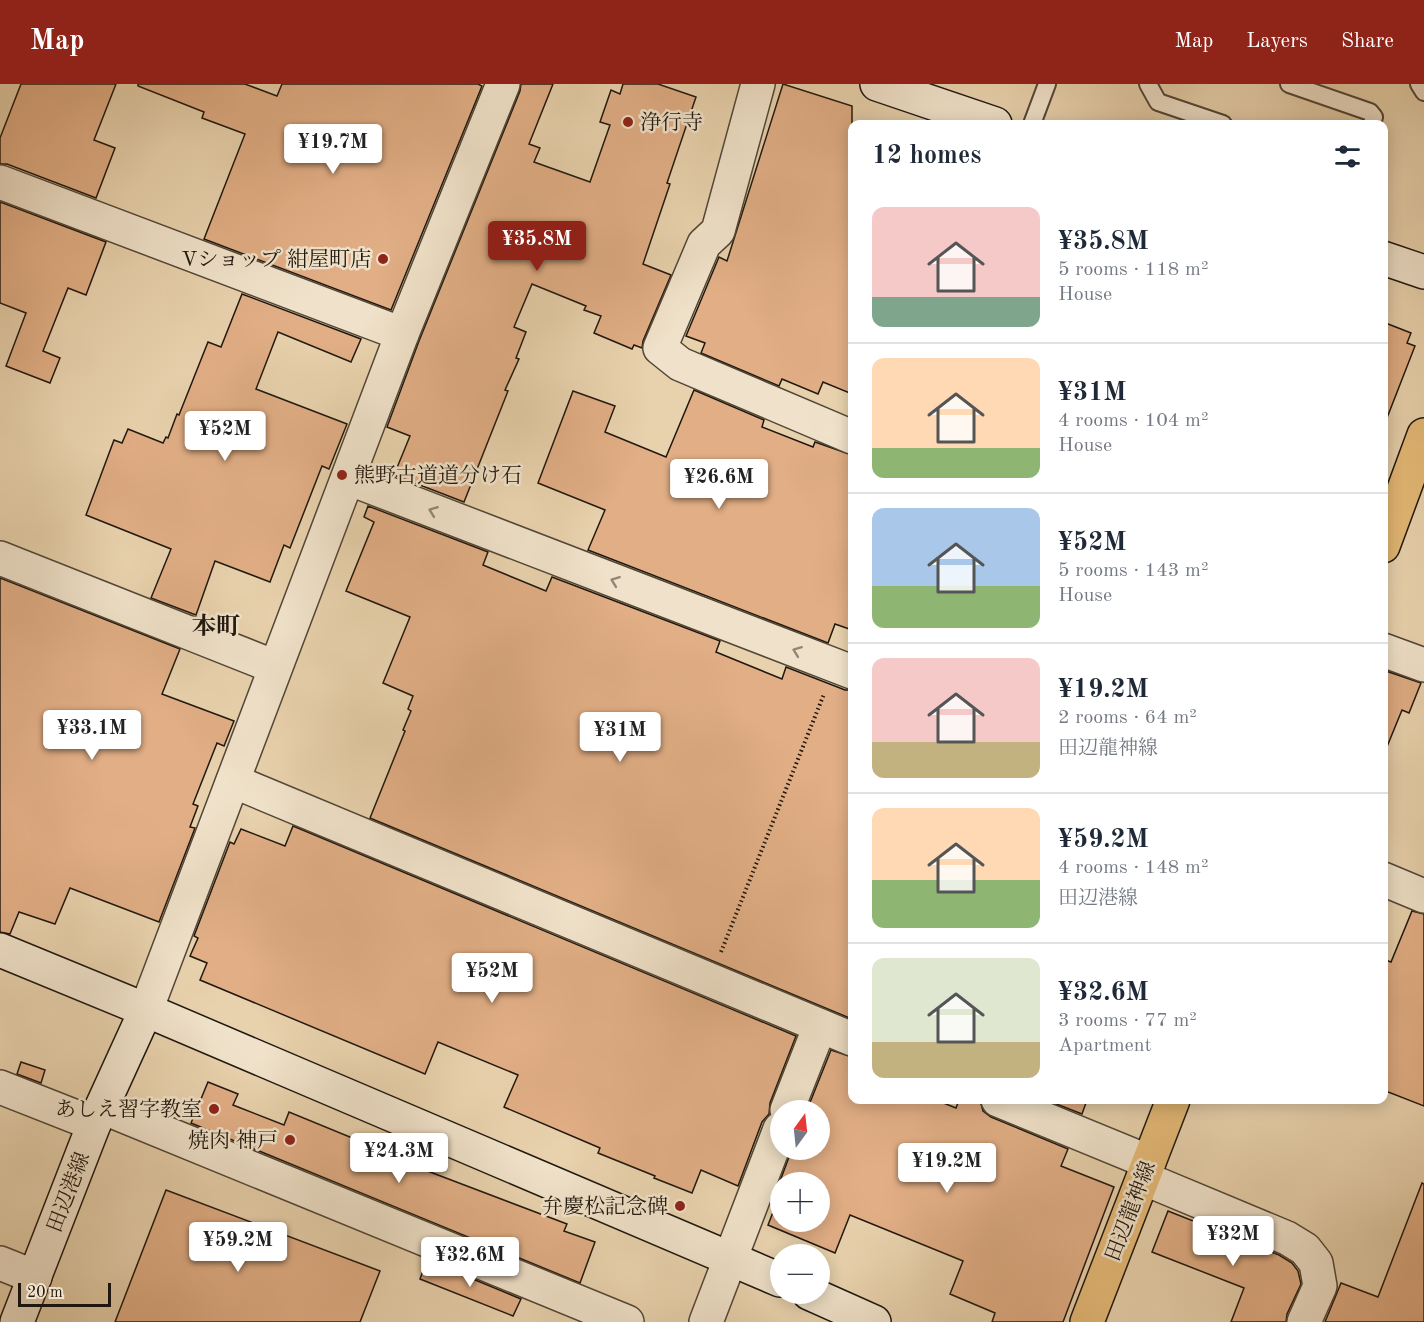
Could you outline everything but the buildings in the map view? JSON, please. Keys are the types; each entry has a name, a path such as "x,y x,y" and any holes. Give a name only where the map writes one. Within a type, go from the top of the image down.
{"main road":[{"path":"1388,532 1424,435"},
{"name":"田辺龍神線","path":"1087,1322 1171,1104"}],"street":[{"name":"田辺港線","path":"17,1322 98,1116 146,1010 402,334 503,84"},
{"path":"758,84 718,231 704,244 660,348 680,364 848,435"},
{"path":"877,84 983,120"},
{"path":"0,182 402,334"},
{"path":"1388,260 1424,272"},
{"path":"348,478 844,669"},
{"path":"0,558 275,667"},
{"path":"1388,652 1424,665"},
{"path":"233,781 848,1037"},
{"path":"1388,881 1424,896"},
{"path":"0,950 770,1276"},
{"path":"792,1100 820,1026"},
{"path":"0,1087 98,1116 627,1322"},
{"path":"1006,1104 1287,1238 1305,1249 1316,1263 1320,1286 1304,1322"},
{"path":"706,1322 770,1155"},
{"path":"0,1263 34,1277"},
{"path":"830,1302 874,1322"}],"lane":[{"path":"1034,120 1047,84"},
{"path":"1148,84 1158,102 1211,120"},
{"path":"1289,84 1370,112 1374,117 1373,120"},
{"path":"1419,84 1424,92"}],"path":[{"path":"709,981 844,669"}],"place":[{"name":"浄行寺","path":"628,122"},
{"name":"Vショップ 紺屋町店","path":"383,259"},
{"name":"熊野古道道分け石","path":"342,475"},
{"name":"あしえ習字教室","path":"214,1109"},
{"name":"焼肉 神戸","path":"290,1140"},
{"name":"弁慶松記念碑","path":"680,1206"}],"district":[{"name":"本町","path":"216,626"}]}
